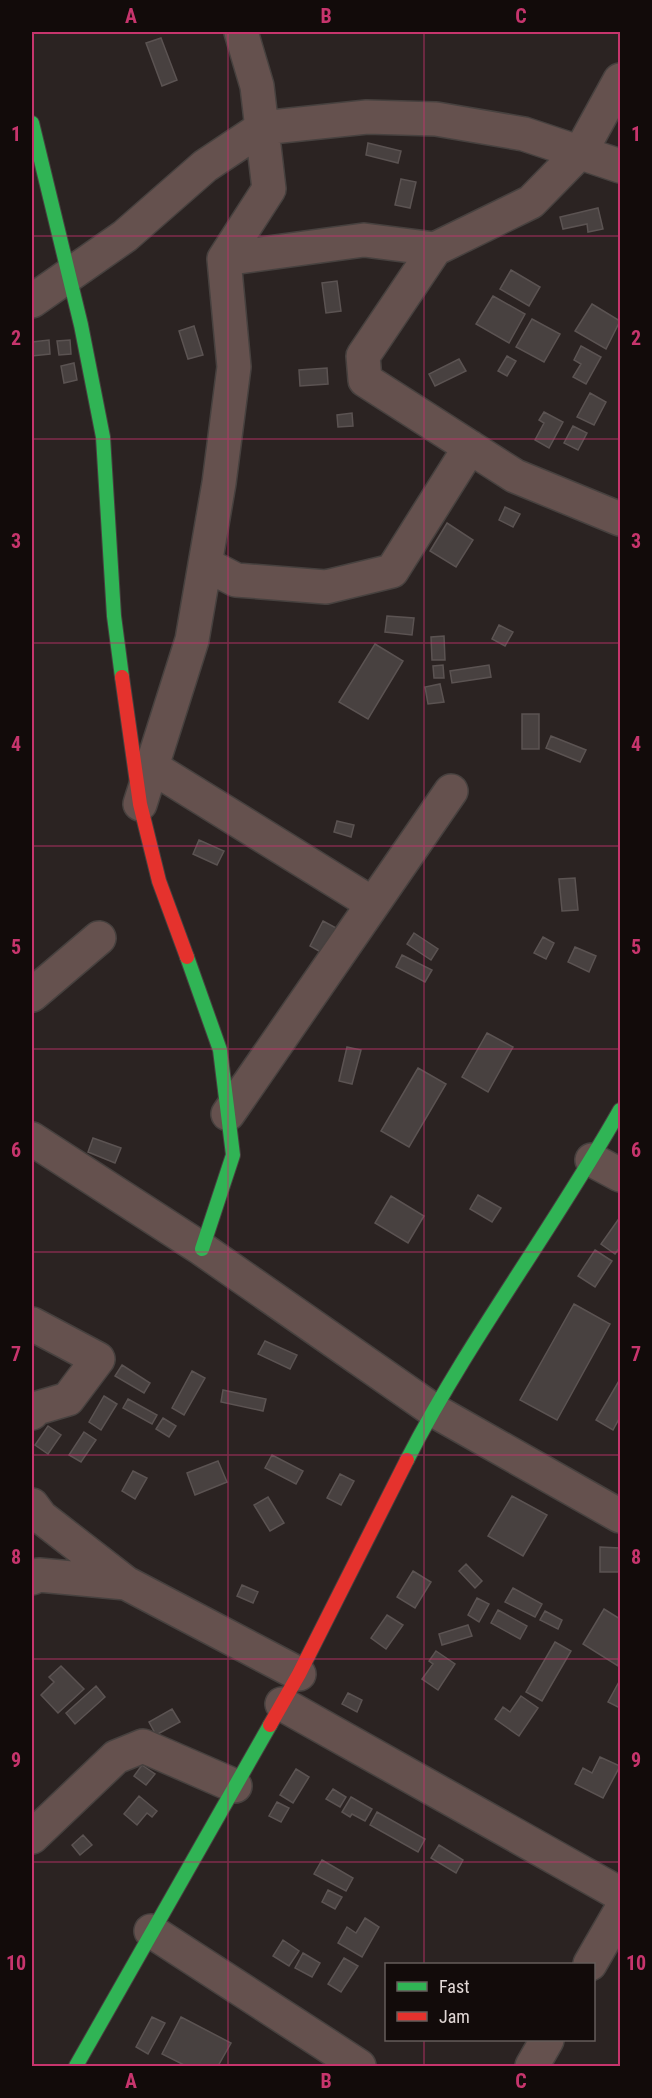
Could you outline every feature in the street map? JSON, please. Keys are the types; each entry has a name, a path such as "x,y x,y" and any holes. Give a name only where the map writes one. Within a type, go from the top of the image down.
{"street":[{"path":"140,804 192,640 205,564 234,367 224,259 269,189 257,87 241,32"},
{"path":"621,80 581,152 531,202 435,249 363,356 365,380 515,476 621,519"},
{"path":"32,301 68,273 126,236 205,166 262,128 367,117 436,119 525,134 621,166"},
{"path":"32,123 68,273 103,436 114,616 140,804 159,881 220,1050 233,1155 202,1249"},
{"path":"224,259 364,240 435,249"},
{"path":"205,564 236,580 326,588 392,571 470,447"},
{"path":"152,767 373,904"},
{"path":"228,1114 451,791"},
{"path":"32,995 99,938"},
{"path":"76,2067 151,1931 299,1674 434,1410 592,1160 621,1110"},
{"path":"32,1139 202,1249 434,1410 621,1516"},
{"path":"592,1160 621,1175"},
{"path":"32,1324 98,1359 68,1399 34,1409 32,1413"},
{"path":"32,1505 41,1517 126,1583 299,1674"},
{"path":"32,1578 39,1575 126,1583"},
{"path":"282,1704 621,1894"},
{"path":"32,1837 116,1757 143,1746 235,1786"},
{"path":"591,1963 621,1912"},
{"path":"151,1931 359,2067"},
{"path":"532,2067 546,2041"}],"building":[{"path":"161,38 177,80 162,86 146,43"},
{"path":"368,143 401,151 398,163 366,155"},
{"path":"401,179 416,182 410,208 395,205"},
{"path":"598,208 603,229 588,232 587,224 563,229 560,217"},
{"path":"511,270 540,287 529,306 500,289"},
{"path":"337,281 341,311 326,313 322,283"},
{"path":"493,296 525,314 509,343 476,324"},
{"path":"592,304 620,321 606,349 575,331"},
{"path":"532,319 560,334 544,362 516,347"},
{"path":"194,326 203,355 188,359 179,331"},
{"path":"49,340 50,354 32,356 32,342"},
{"path":"70,340 71,354 59,355 57,341"},
{"path":"581,346 601,357 586,384 573,377 581,364 574,360"},
{"path":"507,356 516,361 507,376 498,371"},
{"path":"459,359 466,371 435,386 429,374"},
{"path":"74,363 77,380 64,383 61,366"},
{"path":"327,368 328,384 300,386 299,370"},
{"path":"590,393 606,402 594,425 577,417"},
{"path":"544,412 563,422 549,448 535,440 544,423 539,420"},
{"path":"352,413 353,426 338,427 337,415"},
{"path":"573,426 587,433 578,450 564,443"},
{"path":"505,507 520,514 513,527 499,520"},
{"path":"447,523 473,540 456,567 430,551"},
{"path":"387,616 414,618 412,635 385,632"},
{"path":"499,625 513,632 505,646 492,639"},
{"path":"444,636 445,660 432,660 431,637"},
{"path":"375,644 403,661 368,719 339,702"},
{"path":"443,665 444,678 434,678 433,666"},
{"path":"489,665 491,677 452,683 450,671"},
{"path":"440,684 444,702 428,704 425,687"},
{"path":"522,714 539,714 539,749 522,749"},
{"path":"551,736 586,750 580,762 546,748"},
{"path":"337,821 354,825 351,837 334,832"},
{"path":"199,840 224,851 217,865 193,854"},
{"path":"575,878 578,910 562,911 559,879"},
{"path":"323,921 338,929 324,954 310,946"},
{"path":"414,933 438,949 431,960 407,944"},
{"path":"543,937 554,943 546,959 534,953"},
{"path":"575,947 596,956 589,972 568,962"},
{"path":"402,955 432,970 425,982 396,967"},
{"path":"487,1033 513,1047 488,1092 462,1077"},
{"path":"347,1047 361,1050 352,1084 339,1081"},
{"path":"418,1068 446,1084 409,1147 381,1131"},
{"path":"93,1138 121,1148 115,1163 88,1152"},
{"path":"478,1195 501,1208 492,1222 470,1209"},
{"path":"391,1196 424,1216 408,1243 375,1223"},
{"path":"618,1220 620,1222 620,1247 615,1254 601,1244"},
{"path":"595,1250 612,1261 595,1287 578,1276"},
{"path":"574,1304 610,1324 557,1420 520,1400"},
{"path":"265,1341 297,1355 290,1369 258,1354"},
{"path":"122,1365 150,1383 144,1393 115,1376"},
{"path":"192,1371 205,1378 184,1415 172,1408"},
{"path":"620,1379 620,1417 613,1430 596,1420"},
{"path":"223,1390 266,1399 263,1411 221,1402"},
{"path":"104,1396 117,1404 101,1430 89,1422"},
{"path":"128,1399 157,1415 152,1424 123,1408"},
{"path":"163,1418 176,1426 169,1437 156,1429"},
{"path":"48,1426 61,1435 48,1454 35,1445"},
{"path":"84,1432 96,1440 81,1462 69,1455"},
{"path":"272,1455 303,1471 296,1484 265,1468"},
{"path":"218,1461 227,1482 195,1495 187,1473"},
{"path":"133,1471 147,1478 135,1499 122,1491"},
{"path":"340,1474 354,1481 341,1505 327,1498"},
{"path":"512,1496 547,1515 523,1556 488,1536"},
{"path":"268,1497 284,1523 270,1531 254,1505"},
{"path":"600,1547 620,1548 620,1572 600,1572"},
{"path":"466,1564 482,1581 475,1588 459,1571"},
{"path":"413,1571 431,1582 415,1608 397,1597"},
{"path":"242,1585 258,1592 253,1603 237,1596"},
{"path":"513,1588 542,1604 535,1617 505,1602"},
{"path":"477,1598 489,1604 479,1622 468,1615"},
{"path":"604,1609 620,1619 618,1666 583,1644"},
{"path":"498,1610 527,1626 520,1639 491,1623"},
{"path":"545,1611 562,1620 558,1629 540,1620"},
{"path":"387,1615 403,1625 386,1649 371,1638"},
{"path":"468,1625 472,1636 442,1645 439,1634"},
{"path":"555,1642 571,1651 542,1701 526,1692"},
{"path":"436,1651 455,1664 438,1690 422,1679 433,1664 429,1661"},
{"path":"61,1666 84,1689 58,1713 41,1695 54,1682 49,1677"},
{"path":"620,1680 620,1708 608,1702"},
{"path":"96,1686 105,1697 75,1724 66,1713"},
{"path":"348,1693 362,1700 357,1712 342,1704"},
{"path":"521,1696 538,1708 519,1736 495,1719 503,1707 510,1712"},
{"path":"172,1709 180,1722 156,1735 149,1722"},
{"path":"600,1757 620,1766 603,1798 575,1784 583,1768 592,1773"},
{"path":"142,1765 155,1774 146,1785 134,1776"},
{"path":"296,1769 309,1777 293,1803 280,1795"},
{"path":"333,1789 346,1797 340,1807 326,1799"},
{"path":"139,1796 157,1811 152,1817 147,1813 137,1825 124,1814"},
{"path":"351,1797 372,1809 365,1821 342,1812"},
{"path":"277,1802 289,1808 281,1822 269,1816"},
{"path":"377,1812 425,1839 418,1852 370,1825"},
{"path":"83,1835 92,1845 80,1855 72,1845"},
{"path":"439,1845 463,1860 456,1873 431,1858"},
{"path":"322,1860 353,1878 346,1891 314,1874"},
{"path":"328,1890 342,1897 335,1909 322,1902"},
{"path":"365,1918 379,1927 362,1957 338,1943 347,1927 356,1933"},
{"path":"283,1940 299,1951 289,1966 273,1956"},
{"path":"303,1953 320,1963 312,1977 295,1968"},
{"path":"344,1958 358,1966 341,1992 328,1984"},
{"path":"152,2017 165,2023 148,2054 136,2047"},
{"path":"181,2017 231,2043 218,2066 186,2066 162,2054"}],"traffic: fast":[{"path":"32,123 81,325 103,437 114,616 122,677"},
{"path":"187,957 220,1050 233,1155 202,1249"},
{"path":"407,1460 457,1371 620,1110"},
{"path":"76,2066 270,1725"}],"traffic: jam":[{"path":"122,677 140,804 159,881 187,957"},
{"path":"270,1725 299,1674 407,1460"}]}
